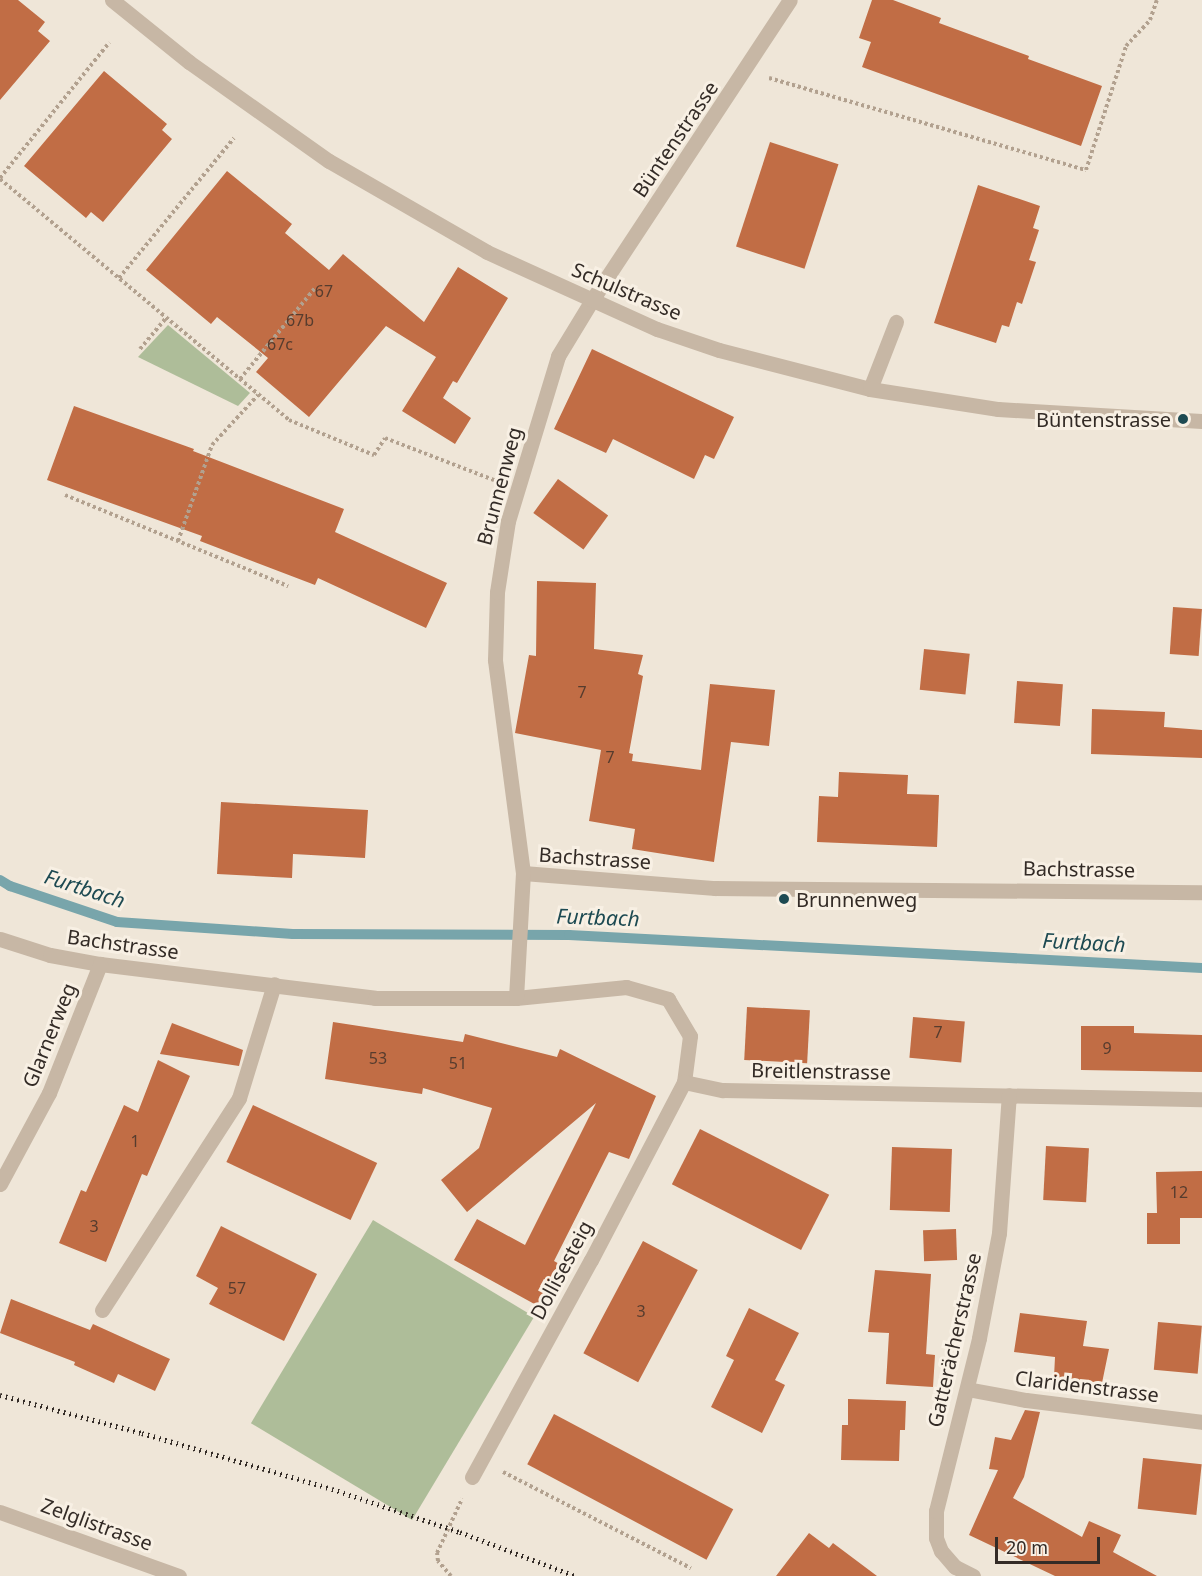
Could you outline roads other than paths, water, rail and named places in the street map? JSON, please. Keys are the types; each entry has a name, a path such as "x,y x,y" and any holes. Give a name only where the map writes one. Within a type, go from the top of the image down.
{"street":[{"name":"Schulstrasse","path":"112,0 189,62 329,161 488,252 657,329 719,350 870,389 998,409 1202,421"},
{"name":"Büntenstrasse","path":"592,300 746,71 790,0"},
{"name":"Brunnenweg","path":"523,873 495,660 497,592 508,521 558,356 592,300"},
{"path":"870,389 896,322"},
{"name":"Bachstrasse","path":"0,939 50,955 100,964 375,998 516,998 523,873 715,888 1202,892"},
{"name":"Glarnerweg","path":"0,1184 49,1093 100,964"},
{"path":"102,1310 239,1098 274,984"},
{"path":"516,998 626,987 668,999 690,1036 684,1082"},
{"name":"Breitlenstrasse","path":"684,1082 723,1090 1202,1099"},
{"name":"Dollisesteig","path":"472,1477 591,1260 684,1082"},
{"name":"Gatterächerstrasse","path":"972,1576 955,1567 941,1551 936,1538 936,1510 967,1389 999,1233 1009,1095"},
{"name":"Claridenstrasse","path":"967,1389 1026,1400 1202,1422"},
{"name":"Zelglistrasse","path":"0,1512 179,1576"}],"waterway":[{"name":"Furtbach","path":"0,880 10,886 117,922 293,934 569,935 1202,968"}],"railway":[{"path":"0,1395 142,1433 332,1489 460,1532 575,1576"}],"place":[{"name":"Büntenstrasse","path":"1183,419"},
{"name":"Brunnenweg","path":"784,899"}]}
